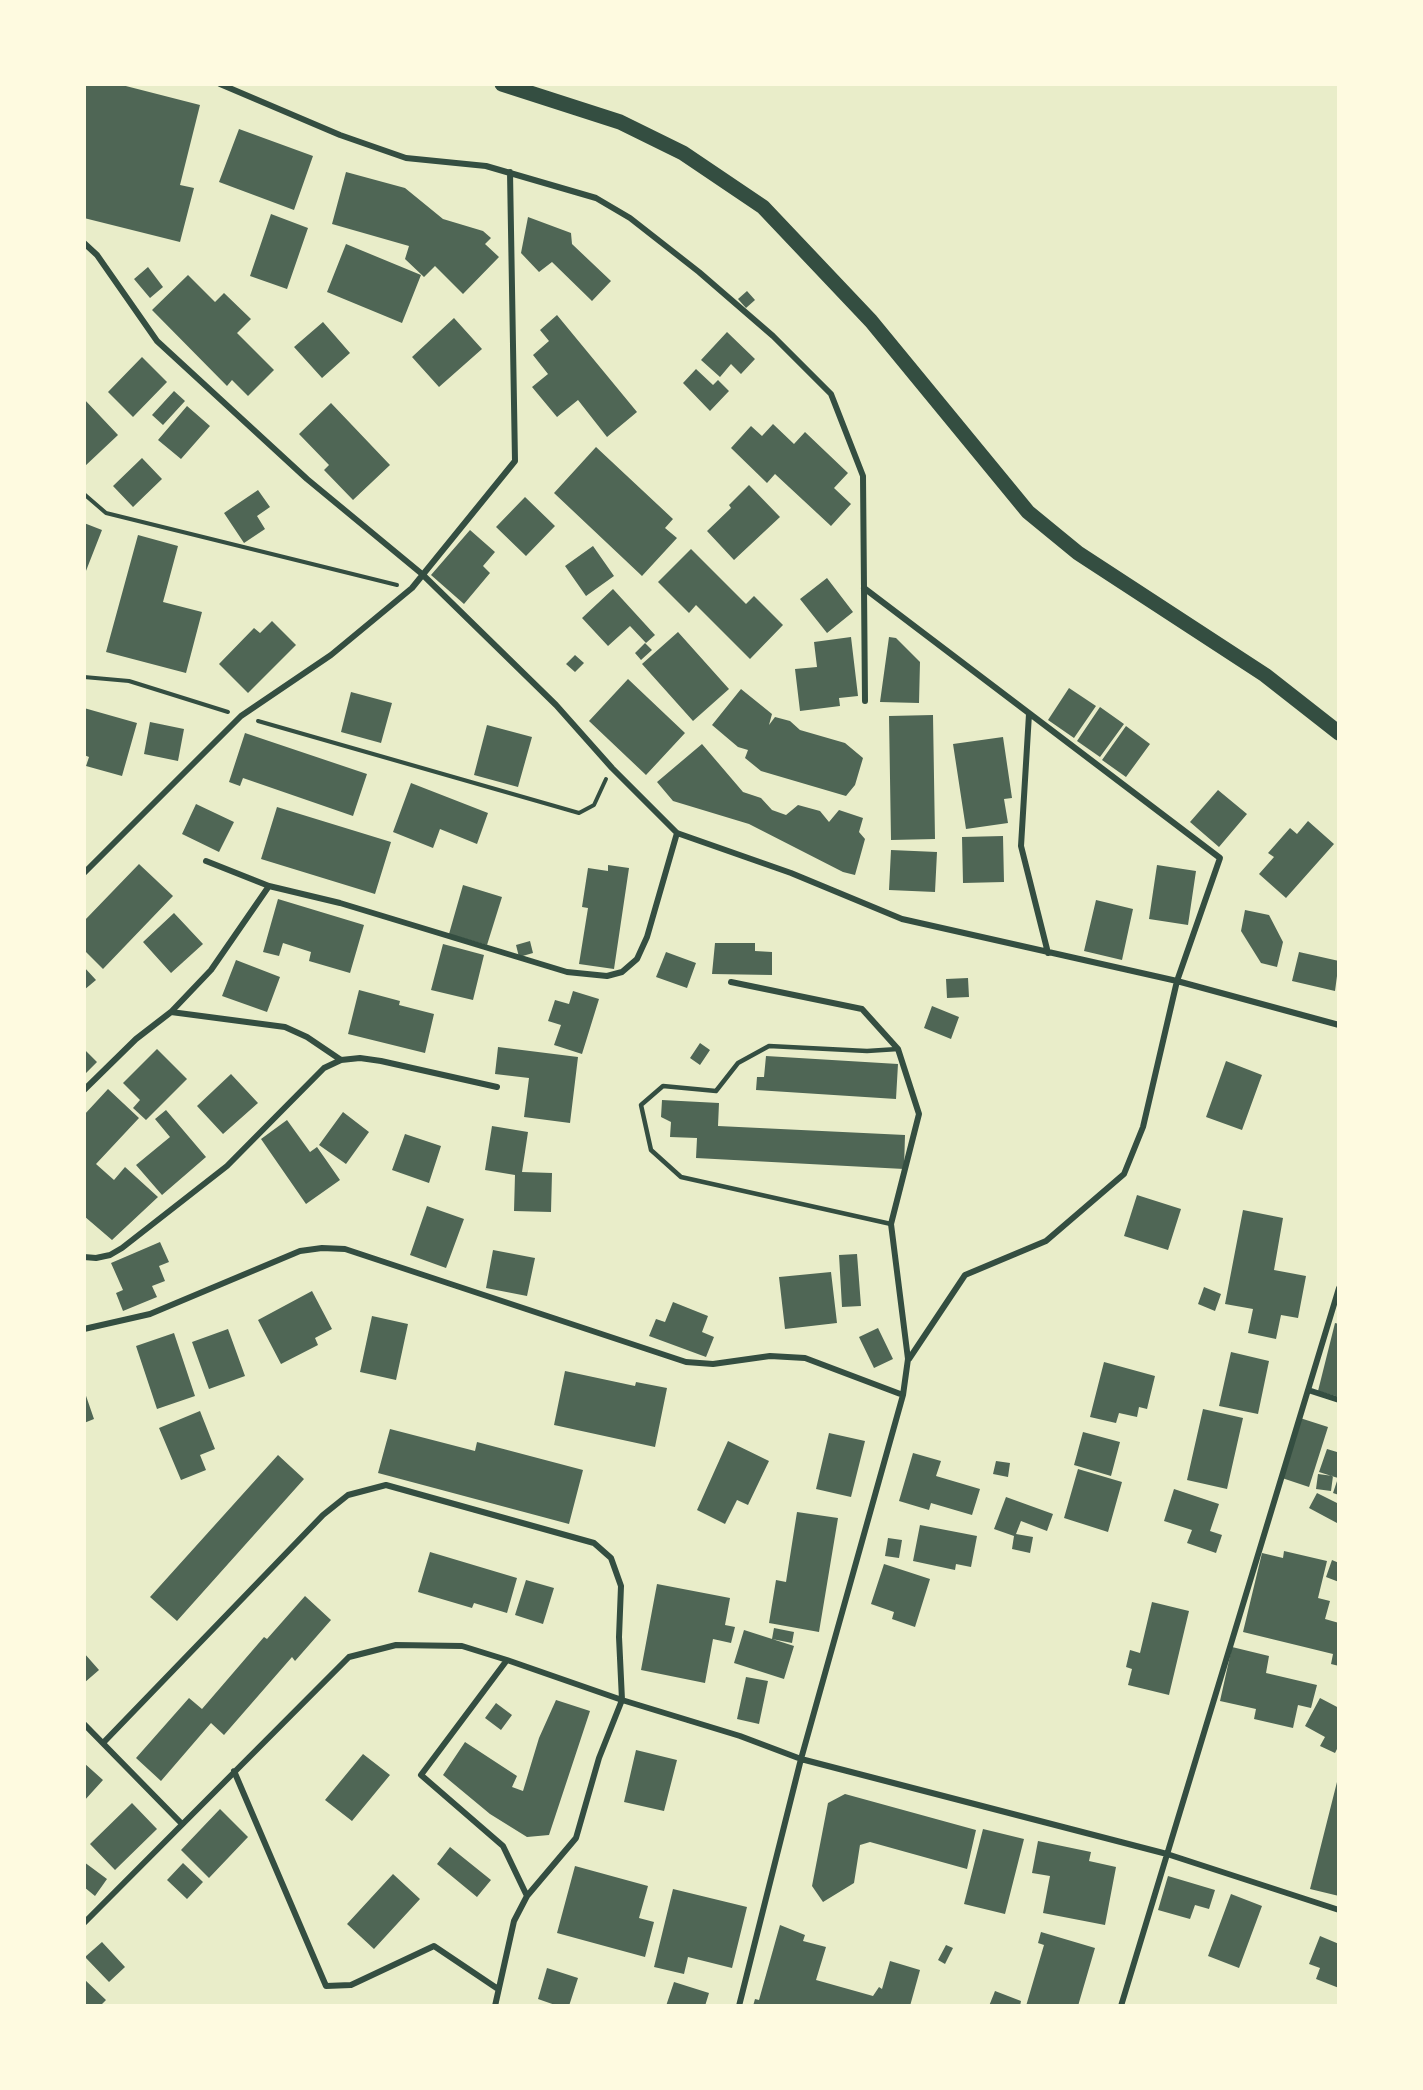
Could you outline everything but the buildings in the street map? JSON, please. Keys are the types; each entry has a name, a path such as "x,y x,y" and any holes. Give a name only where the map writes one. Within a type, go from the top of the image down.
{"main road":[{"path":"502,84 620,122 683,153 763,207 871,321 1029,512 1078,553 1265,675 1339,733"}],"street":[{"path":"220,84 340,135 406,158 486,166 596,198 630,218 699,272 773,336 831,394 863,476 865,701"},
{"path":"84,873 241,716 331,654 412,588 515,461 510,172"},
{"path":"84,243 97,255 157,341 307,479 422,574 556,705 612,768 677,833 791,873 902,919 1177,981 1339,1025"},
{"path":"864,588 1220,858 1177,981 1143,1127 1124,1174 1046,1241 965,1275 908,1359"},
{"path":"1029,714 1021,846 1048,953"},
{"path":"206,861 269,886 340,903 567,972 607,976 622,972 637,959 646,937 677,833"},
{"path":"84,1090 136,1039 171,1012 211,970 269,886"},
{"path":"731,982 862,1009 897,1049 919,1114 891,1224 908,1359 903,1395 801,1759 739,2006"},
{"path":"171,1012 285,1027 307,1037 341,1060"},
{"path":"84,1257 96,1258 110,1255 122,1248 227,1166 324,1068 341,1060 360,1058 381,1061 497,1087"},
{"path":"84,1329 150,1314 300,1251 322,1248 345,1250 686,1362 713,1364 770,1356 806,1358 903,1395"},
{"path":"1121,2006 1339,1288"},
{"path":"1308,1390 1339,1400"},
{"path":"103,1743 323,1515 348,1495 386,1485 594,1543 611,1558 621,1586 619,1637 622,1700 599,1758 576,1838 526,1896 514,1921 495,2006"},
{"path":"84,1923 87,1913 349,1657 396,1645 462,1646 622,1700 741,1736 801,1759 1167,1854 1339,1910"},
{"path":"507,1660 421,1775 503,1846 526,1896"},
{"path":"84,1724 181,1823"},
{"path":"234,1771 326,1986 351,1985 434,1946 498,1989"}],"lane":[{"path":"891,1224 681,1177 651,1150 641,1105 663,1086 716,1091 738,1063 769,1046 867,1051 897,1049"}],"path":[{"path":"84,494 106,513 412,588"},
{"path":"84,677 129,681 241,716 579,813 594,805 612,768"}]}
